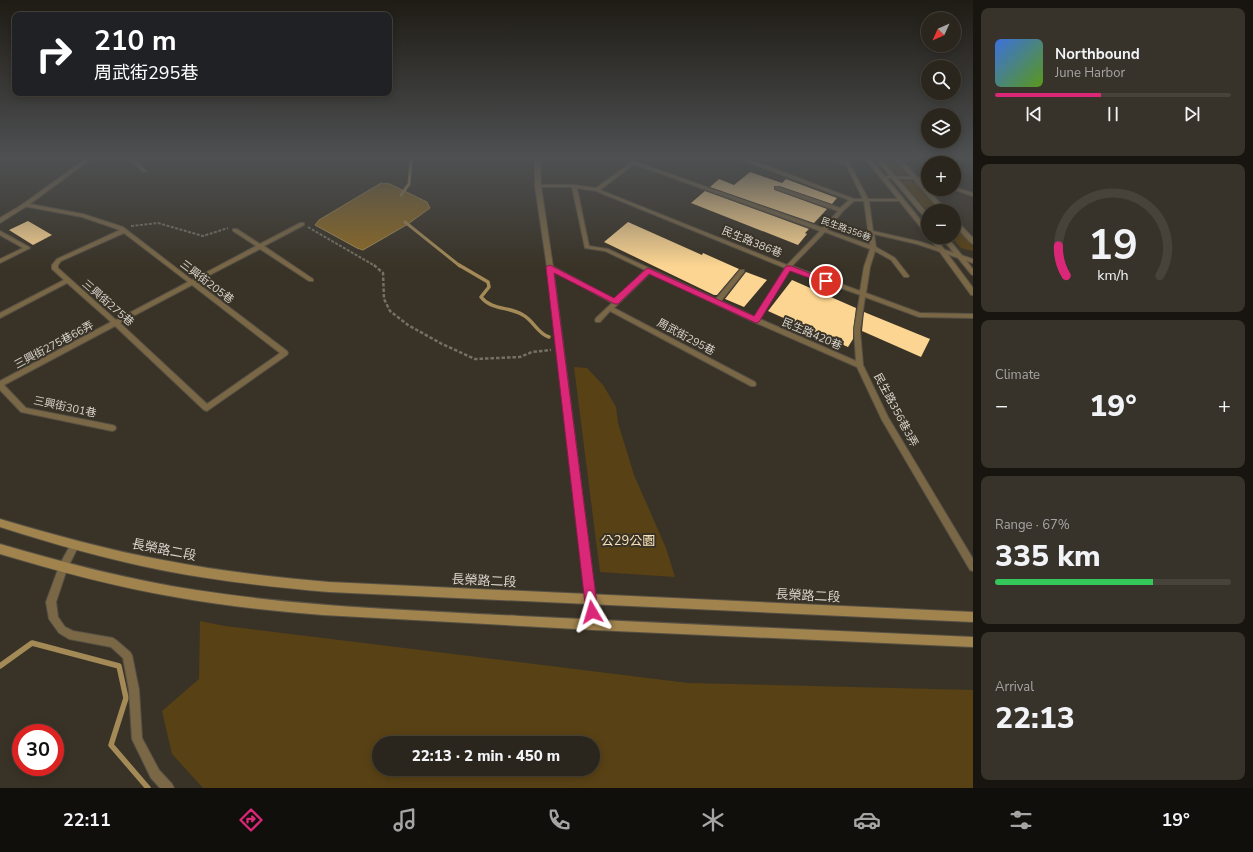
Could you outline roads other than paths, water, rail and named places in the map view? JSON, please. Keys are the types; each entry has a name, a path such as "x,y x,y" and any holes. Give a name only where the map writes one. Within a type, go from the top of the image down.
{"main road":[{"name":"長榮路二段","path":"0,524 75,545 138,560 245,579 330,587 973,617"},
{"path":"0,549 63,567 161,589 280,606 323,610 594,625 973,642"}],"street":[{"path":"0,221 40,194"},
{"path":"539,194 550,267 594,625"},
{"path":"896,194 921,224"},
{"path":"907,194 921,210"},
{"path":"928,194 938,204"},
{"path":"961,229 973,242"},
{"path":"938,244 973,293"},
{"path":"950,244 973,273"}],"lane":[{"name":"民生路420巷","path":"576,194 587,247 606,250 648,271 756,320 860,365"},
{"name":"民生路386巷","path":"606,194 788,268 919,315 973,316"},
{"name":"民生路356巷","path":"722,194 873,248 893,259 906,276"},
{"path":"794,194 840,210"},
{"path":"836,194 853,200 901,200"},
{"path":"863,194 866,200 871,232"},
{"path":"756,320 788,268 824,230 840,210 853,200"},
{"name":"三興街205巷","path":"25,205 83,216 122,229 285,353 207,408"},
{"name":"三興街275巷66弄","path":"0,385 302,224"},
{"name":"三興街275巷","path":"122,229 59,260 55,265 55,269 116,323 207,408"},
{"path":"235,230 311,280"},
{"name":"民生路356巷","path":"873,248 871,232 943,251 973,262"},
{"path":"0,233 27,248 0,261"},
{"name":"民生路356巷3弄","path":"873,248 867,267 857,330 860,365 885,418 973,567"},
{"path":"550,267 615,302"},
{"path":"598,320 648,271"},
{"path":"717,302 742,271"},
{"path":"0,316 67,281"},
{"name":"周武街295巷","path":"609,308 753,384"},
{"name":"三興街301巷","path":"0,385 24,410 112,428"},
{"path":"75,545 63,567 51,602 54,619 62,630 72,636 113,643 127,655 134,690 137,739 154,774 168,788"}],"waterway":[{"path":"405,222 460,266"},
{"path":"459,265 488,282 489,287 481,297 485,301 495,306 518,312 530,320 541,333 549,337"},
{"path":"0,666 32,643 119,666 126,698 111,745 148,788"}],"park label":[{"name":"公29公園","path":"628,541"}]}
